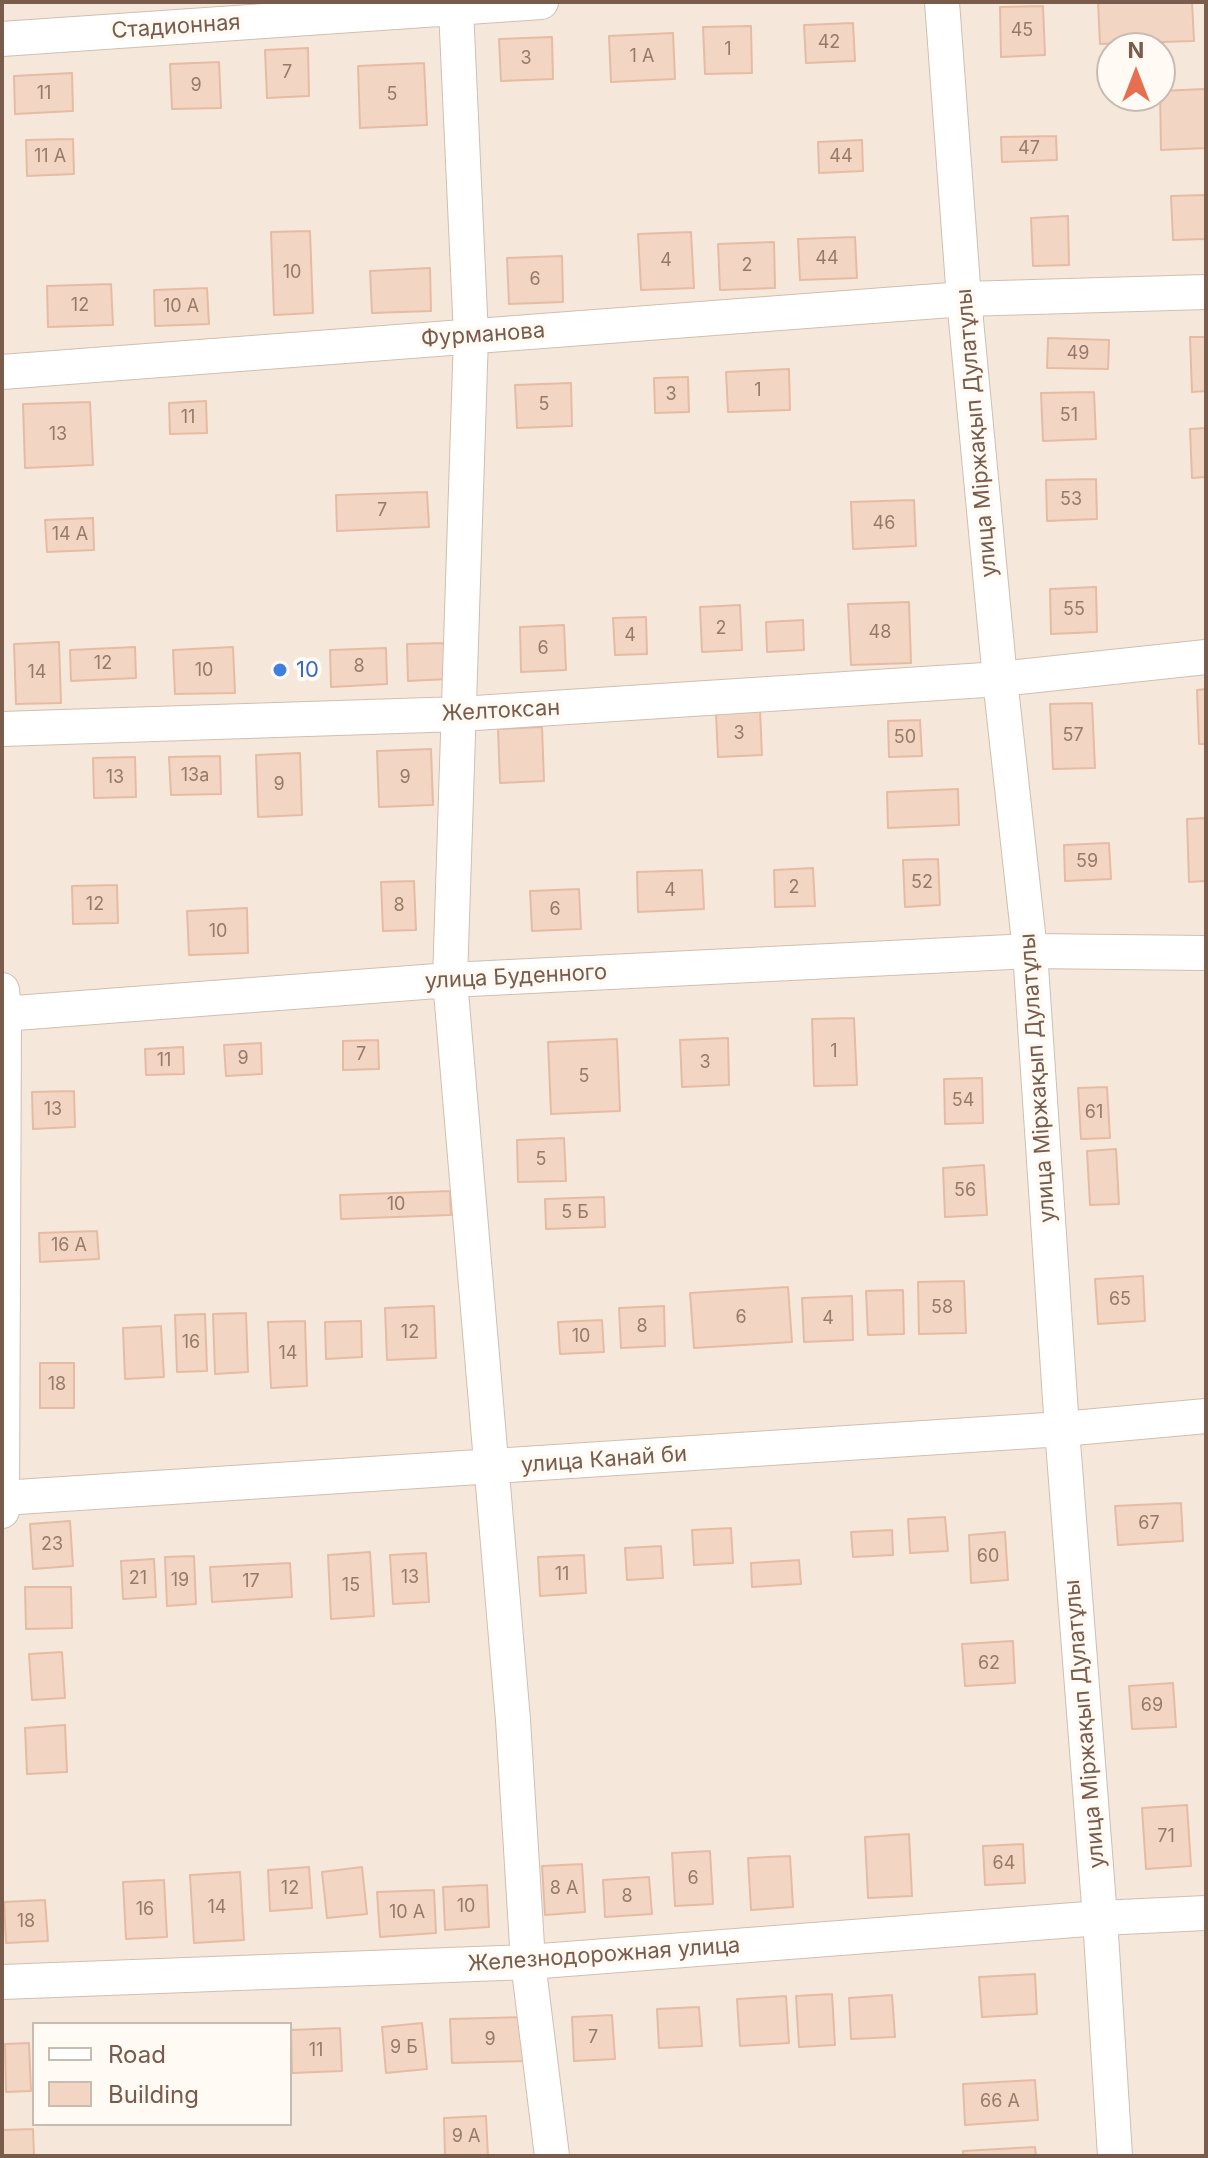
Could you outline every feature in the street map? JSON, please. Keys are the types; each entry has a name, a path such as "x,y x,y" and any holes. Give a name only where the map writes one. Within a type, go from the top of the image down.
{"street":[{"name":"Стадионная","path":"2,39 541,2"},
{"name":"улица Міржақып Дулатұлы","path":"942,2 964,299 1000,679 1030,951 1115,2156"},
{"path":"456,9 471,336 450,980 513,1720 528,1962 552,2156"},
{"name":"Фурманова","path":"2,372 964,299 1206,292"},
{"name":"Желтоксан","path":"2,729 460,714 1000,679 1206,657"},
{"name":"улица Буденного","path":"3,1006 1030,951 1206,953"},
{"path":"2,1511 3,1006"},
{"name":"улица Канай би","path":"2,1498 492,1468 1062,1429 1206,1416"},
{"name":"Железнодорожная улица","path":"2,1982 528,1962 1100,1918 1206,1913"}],"shaded area":[{"path":"2,2 1206,2 1206,2156 2,2156"}],"building":[{"path":"1098,2 1192,2 1194,41 1176,42 1176,32 1099,32"},
{"path":"1043,6 1045,55 1001,57 1000,7"},
{"path":"853,23 855,61 806,63 804,25"},
{"path":"751,26 752,73 705,74 703,27"},
{"path":"673,33 675,79 611,82 609,36"},
{"path":"552,37 553,79 501,81 499,39"},
{"path":"308,48 309,96 267,98 265,50"},
{"path":"219,62 221,108 172,109 170,64"},
{"path":"424,63 427,125 360,128 358,66"},
{"path":"72,73 73,111 15,114 14,76"},
{"path":"1205,89 1206,148 1161,150 1160,112 1176,112 1176,90"},
{"path":"1056,136 1057,160 1002,162 1001,137"},
{"path":"73,139 74,174 27,176 26,140"},
{"path":"862,140 863,171 819,173 818,142"},
{"path":"1206,195 1206,239 1173,240 1171,196"},
{"path":"1068,216 1069,265 1033,266 1031,218"},
{"path":"310,231 313,313 274,315 271,232"},
{"path":"691,232 694,288 641,290 638,234"},
{"path":"855,237 857,278 800,280 798,239"},
{"path":"774,242 775,288 720,290 718,244"},
{"path":"562,256 563,302 509,304 507,258"},
{"path":"430,268 431,311 372,313 370,271"},
{"path":"111,284 113,325 48,327 47,286"},
{"path":"207,288 209,324 155,326 154,290"},
{"path":"1190,337 1206,337 1206,391 1192,392"},
{"path":"1048,338 1109,340 1108,369 1047,368"},
{"path":"789,369 790,410 728,412 726,372"},
{"path":"688,377 689,412 655,413 654,378"},
{"path":"571,383 572,426 517,428 515,385"},
{"path":"1094,392 1096,439 1043,441 1041,393"},
{"path":"206,401 207,433 170,434 169,403"},
{"path":"90,402 93,465 25,468 23,404"},
{"path":"1206,428 1206,477 1192,478 1190,429"},
{"path":"1096,479 1097,519 1047,521 1046,480"},
{"path":"427,492 429,527 337,531 336,495"},
{"path":"914,500 916,546 853,549 851,502"},
{"path":"93,518 94,550 47,552 45,520"},
{"path":"1096,587 1097,632 1051,634 1050,589"},
{"path":"909,602 911,663 851,665 848,604"},
{"path":"740,605 742,650 702,652 700,607"},
{"path":"646,617 647,654 615,655 613,618"},
{"path":"803,620 804,650 767,652 766,622"},
{"path":"564,625 566,670 521,672 520,627"},
{"path":"59,642 61,703 16,704 14,644"},
{"path":"446,643 448,679 408,681 407,644"},
{"path":"135,647 136,678 71,681 70,650"},
{"path":"233,647 235,693 175,694 173,650"},
{"path":"386,648 387,684 331,687 330,650"},
{"path":"1206,689 1206,744 1199,744 1197,690"},
{"path":"1092,703 1095,768 1053,769 1050,704"},
{"path":"760,711 762,755 718,757 716,713"},
{"path":"920,720 922,756 889,757 888,721"},
{"path":"542,727 544,781 500,783 498,729"},
{"path":"431,749 433,805 379,807 377,751"},
{"path":"300,753 302,815 258,817 256,755"},
{"path":"220,756 221,794 171,795 169,757"},
{"path":"135,757 136,797 94,798 93,758"},
{"path":"958,789 959,825 888,828 887,792"},
{"path":"1206,818 1206,881 1189,882 1187,819"},
{"path":"1109,843 1111,879 1065,881 1064,845"},
{"path":"938,859 940,905 905,907 903,860"},
{"path":"813,868 815,906 775,907 774,870"},
{"path":"702,870 704,909 638,912 637,872"},
{"path":"414,881 416,930 383,931 381,882"},
{"path":"117,885 118,923 73,924 72,886"},
{"path":"579,889 581,929 532,931 530,891"},
{"path":"247,908 248,953 189,955 187,911"},
{"path":"854,1018 857,1085 814,1086 812,1019"},
{"path":"728,1038 729,1085 682,1087 680,1040"},
{"path":"617,1039 620,1111 551,1114 548,1042"},
{"path":"378,1040 379,1069 343,1070 343,1041"},
{"path":"261,1043 262,1074 226,1076 224,1045"},
{"path":"183,1047 184,1074 146,1075 145,1049"},
{"path":"982,1078 983,1123 945,1124 944,1079"},
{"path":"1107,1087 1110,1138 1081,1139 1078,1088"},
{"path":"74,1091 75,1127 33,1129 32,1092"},
{"path":"564,1138 566,1181 518,1182 517,1140"},
{"path":"1116,1149 1119,1204 1090,1205 1087,1151"},
{"path":"984,1165 987,1215 945,1217 943,1168"},
{"path":"450,1191 451,1215 341,1219 340,1195"},
{"path":"604,1197 605,1227 546,1229 545,1199"},
{"path":"97,1231 99,1259 40,1262 39,1233"},
{"path":"1143,1276 1145,1321 1098,1324 1095,1279"},
{"path":"964,1281 966,1333 919,1334 918,1282"},
{"path":"788,1287 792,1342 694,1348 690,1293"},
{"path":"903,1290 904,1334 868,1335 866,1291"},
{"path":"852,1296 853,1340 804,1342 802,1298"},
{"path":"434,1306 436,1358 387,1360 385,1308"},
{"path":"664,1306 665,1346 621,1348 619,1308"},
{"path":"246,1313 248,1372 215,1374 213,1314"},
{"path":"205,1314 207,1371 177,1372 175,1315"},
{"path":"602,1320 604,1352 560,1354 558,1322"},
{"path":"305,1321 307,1386 271,1388 268,1322"},
{"path":"361,1321 362,1357 326,1359 325,1322"},
{"path":"161,1326 164,1377 125,1379 123,1328"},
{"path":"40,1363 74,1363 74,1408 40,1408"},
{"path":"1181,1503 1183,1541 1118,1545 1115,1506"},
{"path":"945,1517 948,1551 910,1553 908,1519"},
{"path":"70,1521 73,1566 33,1569 30,1524"},
{"path":"731,1528 733,1563 694,1565 692,1530"},
{"path":"892,1530 893,1555 853,1557 851,1532"},
{"path":"1005,1532 1008,1580 971,1583 969,1535"},
{"path":"661,1546 663,1578 627,1580 625,1548"},
{"path":"370,1552 374,1616 331,1619 328,1555"},
{"path":"426,1553 429,1602 393,1604 390,1555"},
{"path":"584,1555 586,1593 540,1596 538,1557"},
{"path":"194,1556 196,1604 167,1606 165,1557"},
{"path":"154,1559 156,1597 123,1599 121,1561"},
{"path":"799,1560 801,1584 752,1587 751,1563"},
{"path":"290,1563 292,1597 212,1602 210,1567"},
{"path":"25,1587 71,1587 72,1628 26,1629"},
{"path":"1013,1641 1015,1683 965,1686 962,1644"},
{"path":"62,1652 65,1698 32,1700 29,1654"},
{"path":"1173,1683 1176,1727 1132,1729 1129,1686"},
{"path":"65,1725 67,1772 27,1774 25,1728"},
{"path":"1187,1805 1191,1866 1146,1869 1142,1808"},
{"path":"909,1834 912,1896 868,1898 865,1837"},
{"path":"1023,1844 1025,1883 985,1885 983,1846"},
{"path":"710,1851 713,1904 675,1906 672,1853"},
{"path":"790,1856 793,1907 751,1910 748,1858"},
{"path":"582,1864 585,1912 545,1915 542,1866"},
{"path":"309,1867 312,1908 270,1911 268,1870"},
{"path":"362,1867 367,1914 327,1918 322,1872"},
{"path":"240,1872 244,1940 194,1943 190,1875"},
{"path":"649,1877 652,1914 605,1917 603,1880"},
{"path":"164,1880 167,1937 126,1939 123,1882"},
{"path":"487,1885 489,1927 445,1930 443,1887"},
{"path":"434,1890 436,1933 380,1937 377,1892"},
{"path":"45,1900 48,1941 6,1943 4,1902"},
{"path":"1035,1974 1037,2014 982,2017 979,1977"},
{"path":"832,1994 835,2045 799,2047 796,1996"},
{"path":"892,1995 895,2037 851,2039 849,1998"},
{"path":"786,1996 789,2043 740,2046 737,1999"},
{"path":"699,2007 702,2046 659,2048 657,2009"},
{"path":"612,2015 615,2059 574,2061 572,2017"},
{"path":"527,2017 529,2061 452,2063 450,2019"},
{"path":"422,2023 427,2069 386,2073 382,2027"},
{"path":"340,2028 342,2071 292,2073 292,2030"},
{"path":"29,2043 31,2091 6,2092 5,2044"},
{"path":"1035,2080 1038,2120 965,2125 963,2084"},
{"path":"486,2116 488,2156 445,2156 444,2118"},
{"path":"33,2129 34,2156 2,2156 2,2130"},
{"path":"1035,2147 1036,2156 963,2156 963,2151"}],"place":[{"name":"10","path":"280,670"}]}
